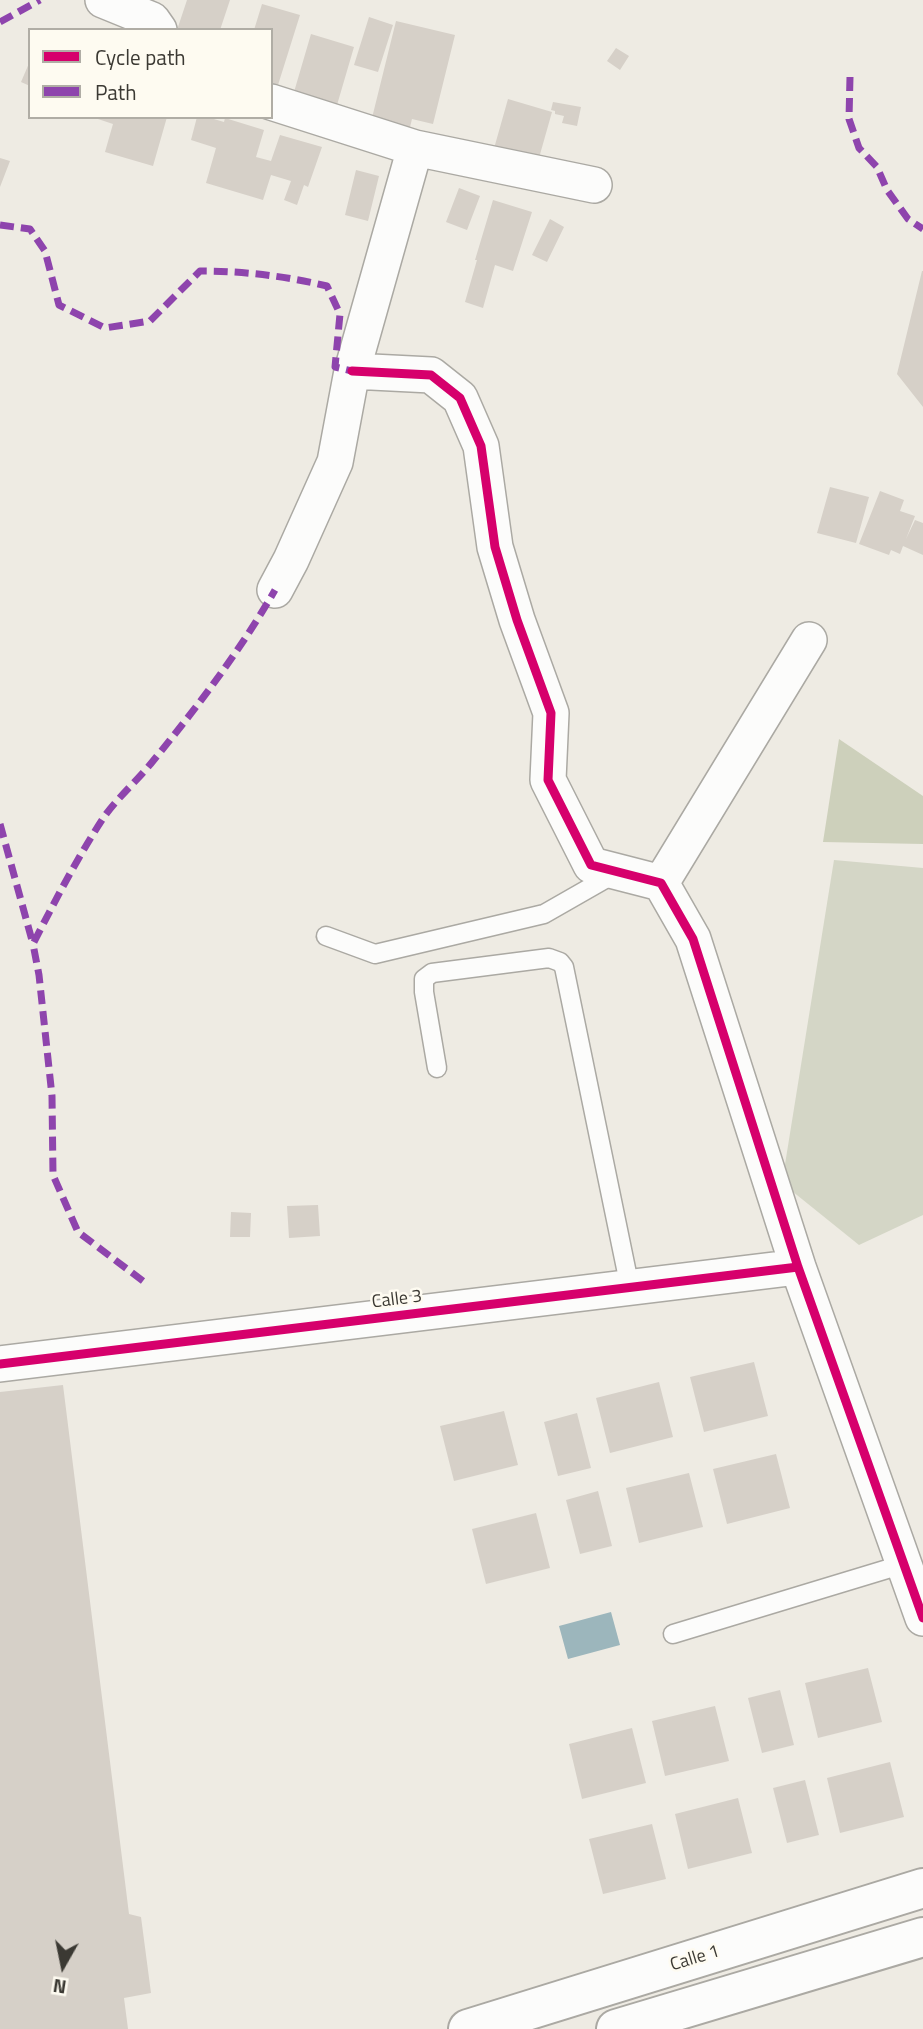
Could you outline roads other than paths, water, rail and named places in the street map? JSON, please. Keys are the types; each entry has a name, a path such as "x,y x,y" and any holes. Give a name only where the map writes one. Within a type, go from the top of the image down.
{"street":[{"path":"103,0 152,20 158,28"},
{"path":"273,103 415,148 594,186"},
{"path":"275,590 292,560 335,462 352,371 415,148"},
{"path":"352,371 431,375 460,398 481,446 495,547 517,620 551,713 548,780 591,865 661,883 693,939 798,1267 923,1618"},
{"path":"661,883 809,640"},
{"name":"Calle 3","path":"0,1364 798,1267"},
{"name":"Calle 1","path":"468,2029 923,1888"},
{"path":"616,2029 923,1937"}],"lane":[{"path":"326,936 375,954 544,914 617,872"},
{"path":"437,1068 424,979 432,973 549,958 560,962 564,967 630,1287"},
{"path":"673,1634 904,1564"}],"water":[{"path":"611,1612 620,1645 568,1659 559,1626"}]}
